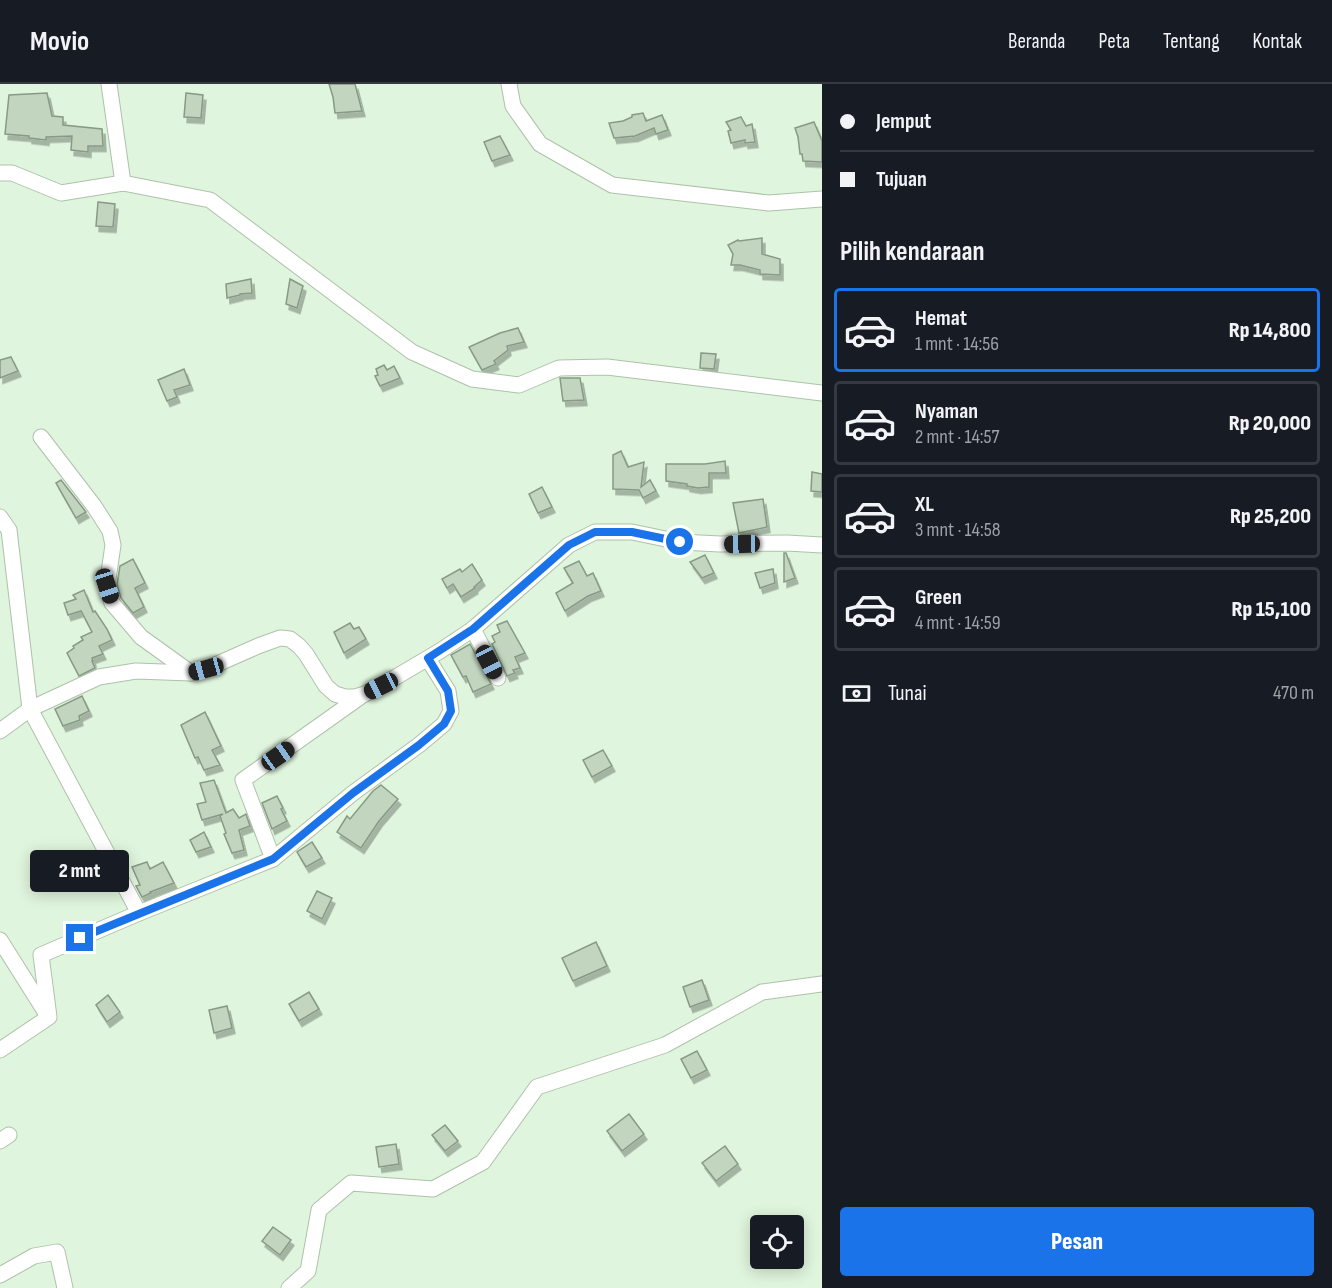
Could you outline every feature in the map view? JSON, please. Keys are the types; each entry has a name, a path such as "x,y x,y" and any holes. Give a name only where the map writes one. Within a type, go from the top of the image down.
{"street":[{"path":"109,84 123,183"},
{"path":"509,84 513,106 540,144 612,185 769,203 822,199"},
{"path":"0,173 12,173 61,193 123,183 210,200 412,352 472,379 519,385 559,368 607,368 822,393"},
{"path":"41,437 94,506 110,531 113,545 107,586 112,603 141,637 191,673"},
{"path":"0,518 9,530 30,709 139,913"},
{"path":"273,859 243,780 365,694 473,629 569,545 595,532 632,532 680,542 822,545"},
{"path":"473,629 498,678"},
{"path":"0,731 30,709 99,677 136,671 191,673 280,638 290,639 306,654 326,686 335,694 355,698 365,694"},
{"path":"49,1017 40,955 273,859 353,793 444,724 451,711 448,691 428,658"},
{"path":"0,940 49,1017"},
{"path":"289,1288 308,1271 319,1210 351,1184 433,1189 483,1162 537,1087 664,1046 762,992 822,984"},
{"path":"0,1050 49,1017"},
{"path":"0,1275 34,1256 57,1252 65,1288"}],"building":[{"path":"329,84 355,84 362,111 335,113"},
{"path":"47,93 52,116 63,117 63,125 102,129 103,146 88,146 88,152 71,150 72,136 46,137 46,140 5,134 9,95"},
{"path":"186,93 203,95 201,118 184,117"},
{"path":"643,113 646,121 662,115 668,130 656,134 654,128 635,136 614,138 609,123 623,121 632,115"},
{"path":"741,117 746,126 752,124 755,142 745,143 745,140 731,143 728,131 731,130 726,122"},
{"path":"814,122 822,141 822,162 803,161 802,154 800,154 795,128"},
{"path":"500,136 510,155 492,161 484,142"},
{"path":"98,202 115,204 113,227 96,226"},
{"path":"762,238 762,254 780,259 780,275 760,274 760,270 731,265 733,254 728,245 738,240"},
{"path":"251,279 252,293 227,298 226,284"},
{"path":"290,279 303,286 297,308 286,304"},
{"path":"518,328 524,342 507,346 508,350 494,361 496,364 482,370 469,347 500,333"},
{"path":"701,353 716,354 714,369 700,368"},
{"path":"11,357 18,371 0,378 0,360"},
{"path":"384,365 387,370 394,366 400,378 380,386 375,376 378,375 376,369"},
{"path":"184,369 190,385 174,390 177,397 167,401 158,380"},
{"path":"560,378 580,378 584,400 563,401"},
{"path":"621,451 628,467 644,462 641,487 650,480 656,491 643,498 639,490 613,489 613,455"},
{"path":"725,461 726,473 709,473 709,487 698,488 666,481 666,464 705,464"},
{"path":"812,472 822,474 822,492 811,491"},
{"path":"61,480 86,512 76,518 56,483"},
{"path":"542,487 552,507 538,513 529,494"},
{"path":"763,499 767,527 739,533 733,503"},
{"path":"784,553 786,553 795,578 784,582"},
{"path":"705,555 714,573 702,578 690,562"},
{"path":"133,559 145,583 135,588 144,607 133,613 121,598 117,585 120,566"},
{"path":"579,561 587,576 593,573 601,591 588,596 565,611 556,593 573,583 564,568"},
{"path":"472,564 482,580 475,588 461,597 453,584 447,588 442,579 460,569 462,572"},
{"path":"773,569 775,583 760,588 755,573"},
{"path":"84,590 93,612 95,611 112,640 99,646 103,654 92,658 95,668 79,676 67,653 83,640 81,637 92,632 81,611 68,615 64,603 76,599 73,595"},
{"path":"507,621 525,653 515,657 520,668 513,670 515,673 507,676 492,644 495,642 492,636 500,632 497,625"},
{"path":"350,623 354,629 359,627 366,639 344,653 334,632"},
{"path":"470,644 491,684 473,692 466,676 463,677 451,655"},
{"path":"82,696 89,711 79,716 80,720 63,726 55,709"},
{"path":"205,712 221,746 212,750 220,765 204,770 198,757 195,758 181,725"},
{"path":"603,750 612,766 592,777 583,760"},
{"path":"214,780 226,813 233,809 239,818 246,814 250,826 239,830 244,850 232,853 224,834 226,833 220,816 223,814 202,820 197,804 206,802 200,783"},
{"path":"381,785 398,799 379,821 361,848 337,832 347,816 350,819 373,791"},
{"path":"277,796 287,821 272,829 262,803"},
{"path":"204,832 211,847 196,852 190,840"},
{"path":"312,842 322,858 306,867 297,852"},
{"path":"147,862 150,869 163,862 174,883 142,897 136,886 140,885 132,867"},
{"path":"317,891 332,898 322,919 307,911"},
{"path":"596,942 607,966 573,981 562,958"},
{"path":"702,980 709,1000 690,1007 683,987"},
{"path":"309,992 319,1009 299,1021 289,1004"},
{"path":"108,995 120,1012 107,1022 96,1005"},
{"path":"227,1006 232,1028 214,1033 209,1010"},
{"path":"697,1051 707,1070 691,1078 681,1059"},
{"path":"629,1114 644,1134 622,1151 607,1131"},
{"path":"445,1125 458,1141 445,1151 432,1135"},
{"path":"396,1144 399,1164 379,1167 376,1147"},
{"path":"725,1146 738,1164 716,1181 702,1163"},
{"path":"273,1227 291,1240 280,1255 262,1241"}],"route":[{"path":"80,938 273,859 353,793 419,745 444,724 451,711 448,691 428,658 473,629 569,545 595,532 632,532 680,542"}]}
